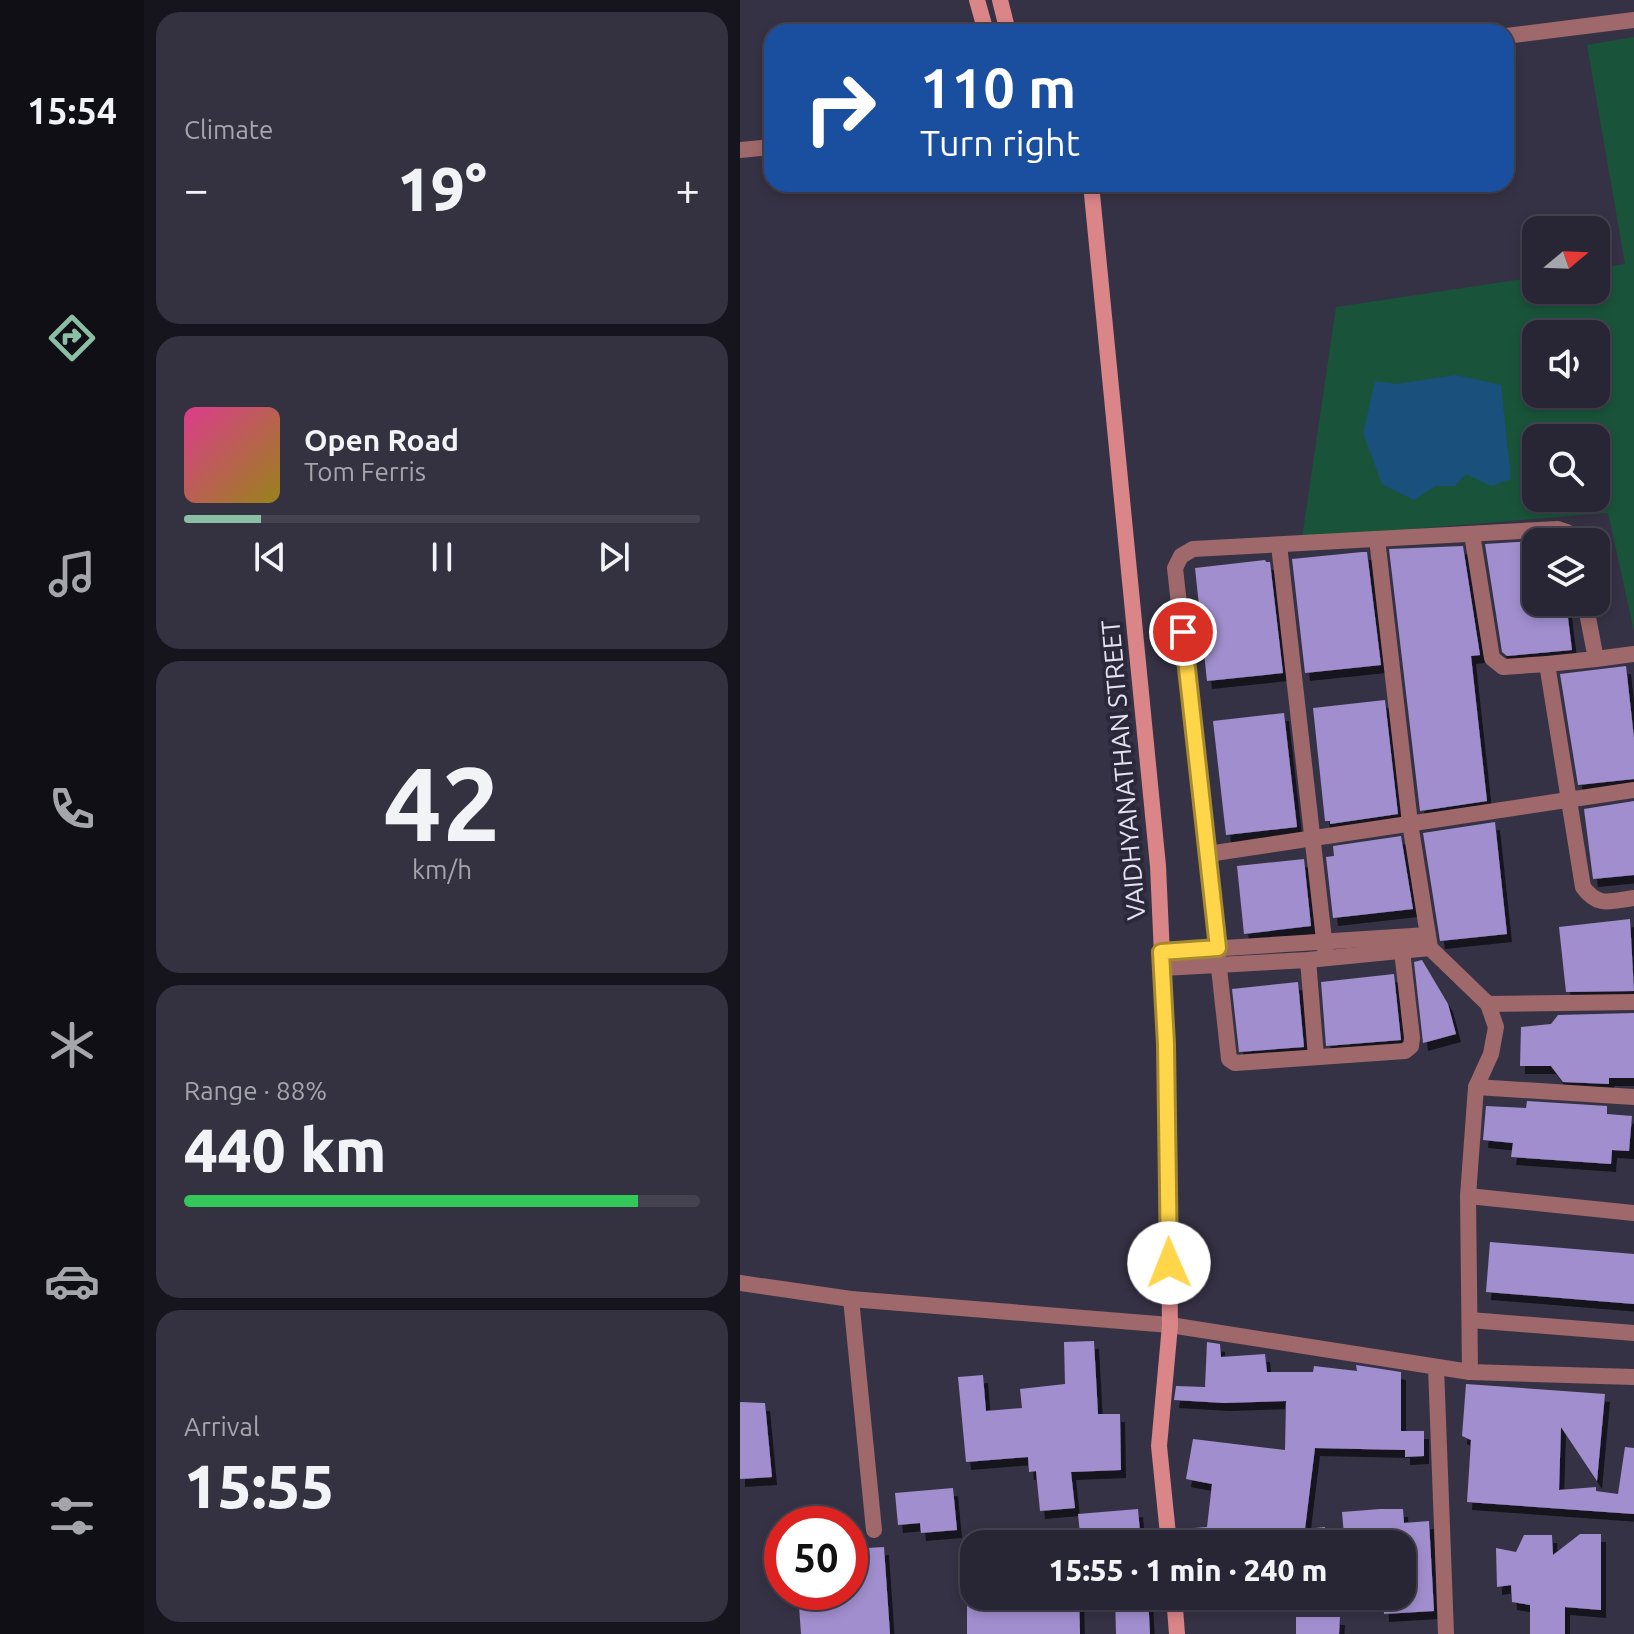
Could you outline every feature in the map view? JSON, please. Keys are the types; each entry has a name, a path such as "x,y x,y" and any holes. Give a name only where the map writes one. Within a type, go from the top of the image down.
{"main road":[{"path":"977,0 984,24"},
{"path":"1000,0 1006,24"},
{"name":"VAIDHYANATHAN STREET","path":"1092,192 1157,850 1166,1044 1170,1325 1159,1446 1168,1530"},
{"path":"1175,1610 1177,1634"}],"street":[{"path":"1514,35 1634,20"},
{"path":"740,150 764,148"},
{"path":"1402,951 1412,1038 1411,1046 1405,1051 1235,1063 1229,1059 1175,568 1181,556 1193,549 1522,531"},
{"path":"1472,534 1492,658 1503,667 1634,654"},
{"path":"1377,539 1410,823 1429,942 1488,1004 1496,1027 1491,1054 1476,1087 1468,1196 1470,1372"},
{"path":"1279,545 1325,950"},
{"path":"1588,616 1596,659"},
{"path":"1547,664 1583,887 1590,897 1602,902 1634,898"},
{"path":"1208,854 1634,790"},
{"path":"1162,960 1429,942"},
{"path":"1218,956 1308,960 1325,950 1402,951 1429,942"},
{"path":"1308,960 1316,1057"},
{"path":"1488,1004 1634,1002"},
{"path":"1476,1087 1634,1097"},
{"path":"1468,1196 1634,1213"},
{"path":"740,1283 851,1299 1170,1325 1470,1372 1634,1377"},
{"path":"851,1299 874,1530"},
{"path":"1470,1320 1634,1333"},
{"path":"1436,1367 1446,1634"}],"green space":[{"path":"1634,37 1634,631 1608,513 1302,538 1336,307 1522,279 1522,304 1610,304 1610,266 1625,264 1587,45"}],"water":[{"path":"1456,375 1501,385 1511,479 1491,486 1466,474 1455,486 1435,486 1414,500 1382,484 1363,433 1375,381 1396,384"}],"building":[{"path":"1522,542 1522,616 1568,616 1572,650 1507,656 1502,652 1485,544"},
{"path":"1463,546 1480,655 1471,656 1487,801 1420,811 1389,549"},
{"path":"1367,552 1381,665 1305,673 1292,559"},
{"path":"1270,562 1283,673 1207,681 1195,568"},
{"path":"1626,666 1634,738 1634,779 1578,785 1560,674"},
{"path":"1385,700 1398,814 1330,824 1330,821 1325,821 1313,708"},
{"path":"1284,713 1297,827 1226,835 1213,721"},
{"path":"1634,801 1634,875 1593,879 1584,809"},
{"path":"1495,822 1507,934 1440,941 1423,833"},
{"path":"1401,836 1413,909 1333,918 1326,857 1334,856 1333,846"},
{"path":"1304,859 1311,926 1244,934 1237,866"},
{"path":"1630,919 1634,991 1566,992 1559,927"},
{"path":"1422,960 1448,1004 1456,1034 1423,1043 1414,962"},
{"path":"1394,974 1401,1040 1326,1046 1321,982"},
{"path":"1298,982 1304,1047 1239,1052 1232,989"},
{"path":"1634,1013 1634,1078 1609,1078 1609,1084 1563,1082 1551,1066 1520,1066 1521,1027 1551,1024 1558,1015"},
{"path":"1527,1101 1607,1106 1607,1114 1632,1116 1629,1151 1612,1150 1611,1164 1511,1157 1513,1143 1483,1140 1486,1106 1526,1108"},
{"path":"1490,1242 1634,1254 1634,1304 1486,1292"},
{"path":"1094,1341 1098,1414 1120,1414 1121,1470 1071,1472 1075,1508 1040,1511 1036,1471 1029,1472 1028,1457 966,1462 958,1377 983,1375 986,1411 1022,1408 1020,1389 1065,1384 1064,1342"},
{"path":"1207,1342 1220,1344 1221,1357 1265,1354 1267,1372 1313,1372 1314,1366 1357,1371 1356,1365 1401,1372 1401,1431 1424,1431 1424,1456 1405,1457 1405,1450 1315,1448 1305,1529 1325,1527 1325,1530 1194,1530 1207,1527 1212,1484 1186,1479 1193,1439 1285,1450 1286,1401 1224,1403 1174,1400 1176,1386 1205,1387"},
{"path":"1466,1384 1605,1394 1597,1481 1561,1427 1559,1490 1596,1487 1596,1491 1618,1494 1625,1447 1634,1448 1634,1514 1467,1502 1471,1440 1462,1436"},
{"path":"740,1402 765,1403 772,1477 740,1479"},
{"path":"953,1488 957,1530 921,1533 920,1523 898,1525 895,1493"},
{"path":"1138,1509 1140,1530 1080,1530 1078,1514"},
{"path":"1403,1509 1404,1523 1429,1521 1434,1611 1384,1614 1384,1610 1416,1610 1416,1530 1344,1530 1342,1512"},
{"path":"1580,1534 1601,1534 1601,1610 1565,1607 1565,1634 1530,1634 1530,1605 1512,1602 1511,1585 1497,1587 1496,1548 1516,1552 1524,1535 1552,1535 1553,1555"},
{"path":"884,1547 890,1634 801,1634 799,1610 868,1610 868,1548"},
{"path":"967,1610 1079,1610 1080,1634 967,1634"},
{"path":"1115,1610 1149,1610 1150,1634 1116,1634"},
{"path":"1296,1617 1340,1617 1339,1634 1296,1634"}],"route":[{"path":"1169,1263 1166,1044 1161,952 1218,948 1183,632"}]}
